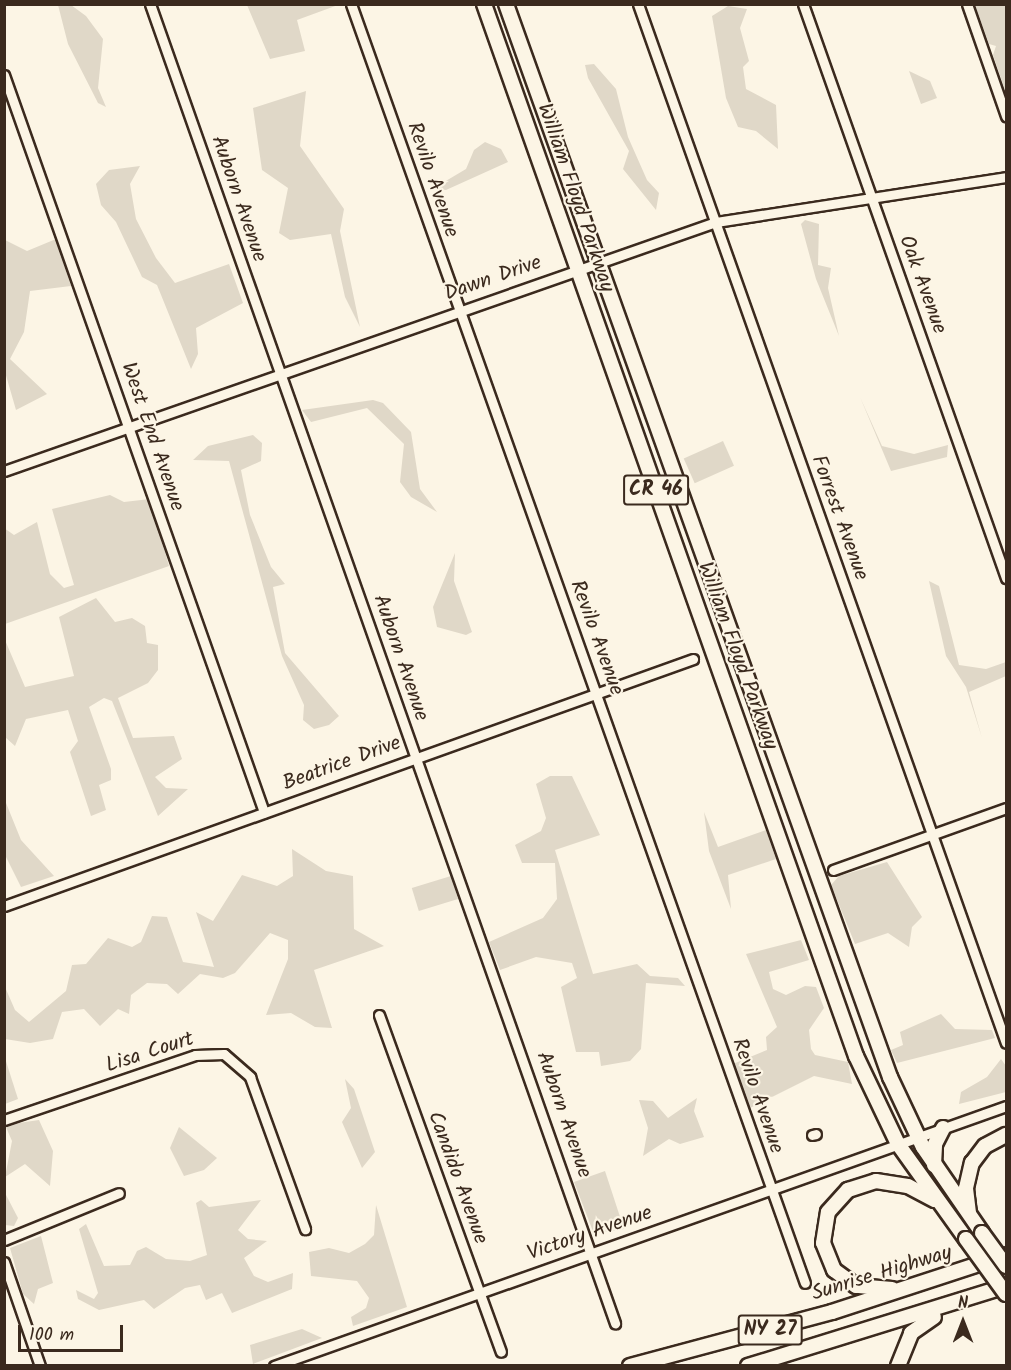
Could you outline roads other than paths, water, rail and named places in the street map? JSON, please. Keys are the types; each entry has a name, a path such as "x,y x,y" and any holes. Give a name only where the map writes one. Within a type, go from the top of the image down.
{"highway":[{"name":"William Floyd Parkway","path":"484,4 843,1021 898,1144 1006,1294"},
{"name":"William Floyd Parkway","path":"506,4 823,898 917,1137 934,1167 1006,1266"},
{"path":"934,1167 934,1147 943,1128"},
{"path":"969,1215 970,1167 985,1146 1006,1135"},
{"path":"909,1289 863,1288 838,1275 824,1250 825,1218 842,1194 876,1181 908,1186 940,1204"},
{"name":"Sunrise Highway","path":"630,1365 909,1289 1006,1255"},
{"name":"NY 27","path":"748,1365 1006,1286"},
{"path":"898,1365 915,1328 972,1298"}],"street":[{"name":"Auborn Avenue","path":"150,4 592,1252 615,1323"},
{"name":"Revilo Avenue","path":"351,4 805,1283"},
{"name":"Forrest Avenue","path":"638,4 934,834 1006,1043"},
{"name":"Oak Avenue","path":"803,4 1006,578"},
{"path":"967,4 1006,116"},
{"name":"West End Avenue","path":"4,75 264,812"},
{"name":"Dawn Drive","path":"4,471 716,222 1006,177"},
{"name":"Beatrice Drive","path":"4,906 693,659"},
{"path":"833,870 1006,808"},
{"name":"Candido Avenue","path":"379,1015 501,1353"},
{"name":"Lisa Court","path":"4,1120 195,1055 224,1054 250,1077 305,1229"},
{"name":"Victory Avenue","path":"274,1365 1006,1106"},
{"path":"4,1240 119,1193"},
{"path":"4,1263 40,1365"}]}
